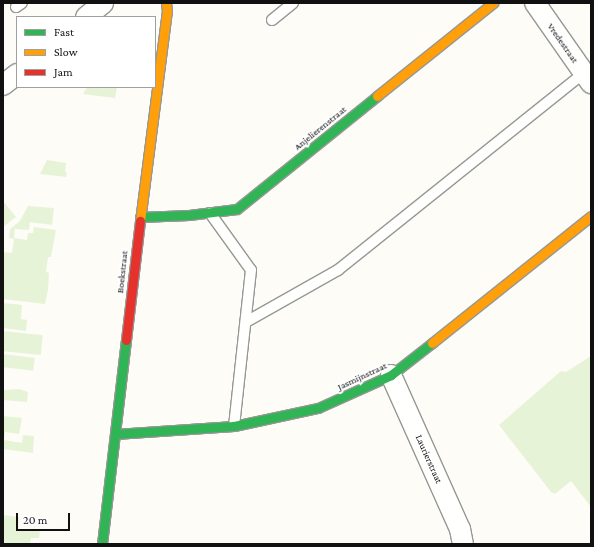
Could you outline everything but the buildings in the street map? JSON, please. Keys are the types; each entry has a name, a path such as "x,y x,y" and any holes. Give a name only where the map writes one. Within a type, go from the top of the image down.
{"street":[{"name":"Boekstraat","path":"102,544 140,217 167,11 166,3"},
{"name":"Anjelierenstraat","path":"140,217 189,216 237,208 493,3"},
{"name":"Vredestraat","path":"535,3 588,78"},
{"path":"3,85 16,75"},
{"name":"Jasmijnstraat","path":"115,434 234,426 318,408 391,376 591,216"},
{"name":"Laurierstraat","path":"391,376 460,528 464,544"}],"lane":[{"path":"272,20 293,3"},
{"path":"246,322 338,270 588,78"},
{"path":"210,212 251,270 234,426"}],"green space":[{"path":"86,88 117,88 115,98 83,94"},
{"path":"47,160 66,163 66,177 40,174"},
{"path":"3,201 16,217 3,227"},
{"path":"28,206 54,208 52,225 30,222 29,230 15,229 14,238 27,240 28,233 33,233 34,227 56,230 51,257 48,257 46,272 49,273 48,290 45,304 3,299 3,252 12,253 14,239 9,238 10,229 20,221"},
{"path":"3,303 22,305 21,319 27,320 26,331 3,328"},
{"path":"3,331 43,335 41,355 3,351"},
{"path":"3,354 35,358 33,371 3,367"},
{"path":"591,356 591,507 571,481 555,494 551,492 499,425 561,371 566,372"},
{"path":"19,389 28,392 27,402 3,400 3,390"},
{"path":"3,416 22,418 19,434 5,432 4,440 22,443 23,435 34,436 33,453 3,449"},
{"path":"3,515 19,517 18,529 31,531 31,529 40,530 39,538 31,538 30,544 3,544"}],"traffic: fast":[{"path":"140,217 189,215 237,209 377,96"},
{"path":"102,544 126,340"},
{"path":"115,434 234,426 318,408 391,375 432,343"}],"traffic: slow":[{"path":"140,221 167,11 166,3"},
{"path":"377,96 493,3"},
{"path":"432,343 591,216"}],"traffic: jam":[{"path":"126,340 140,221"}]}
